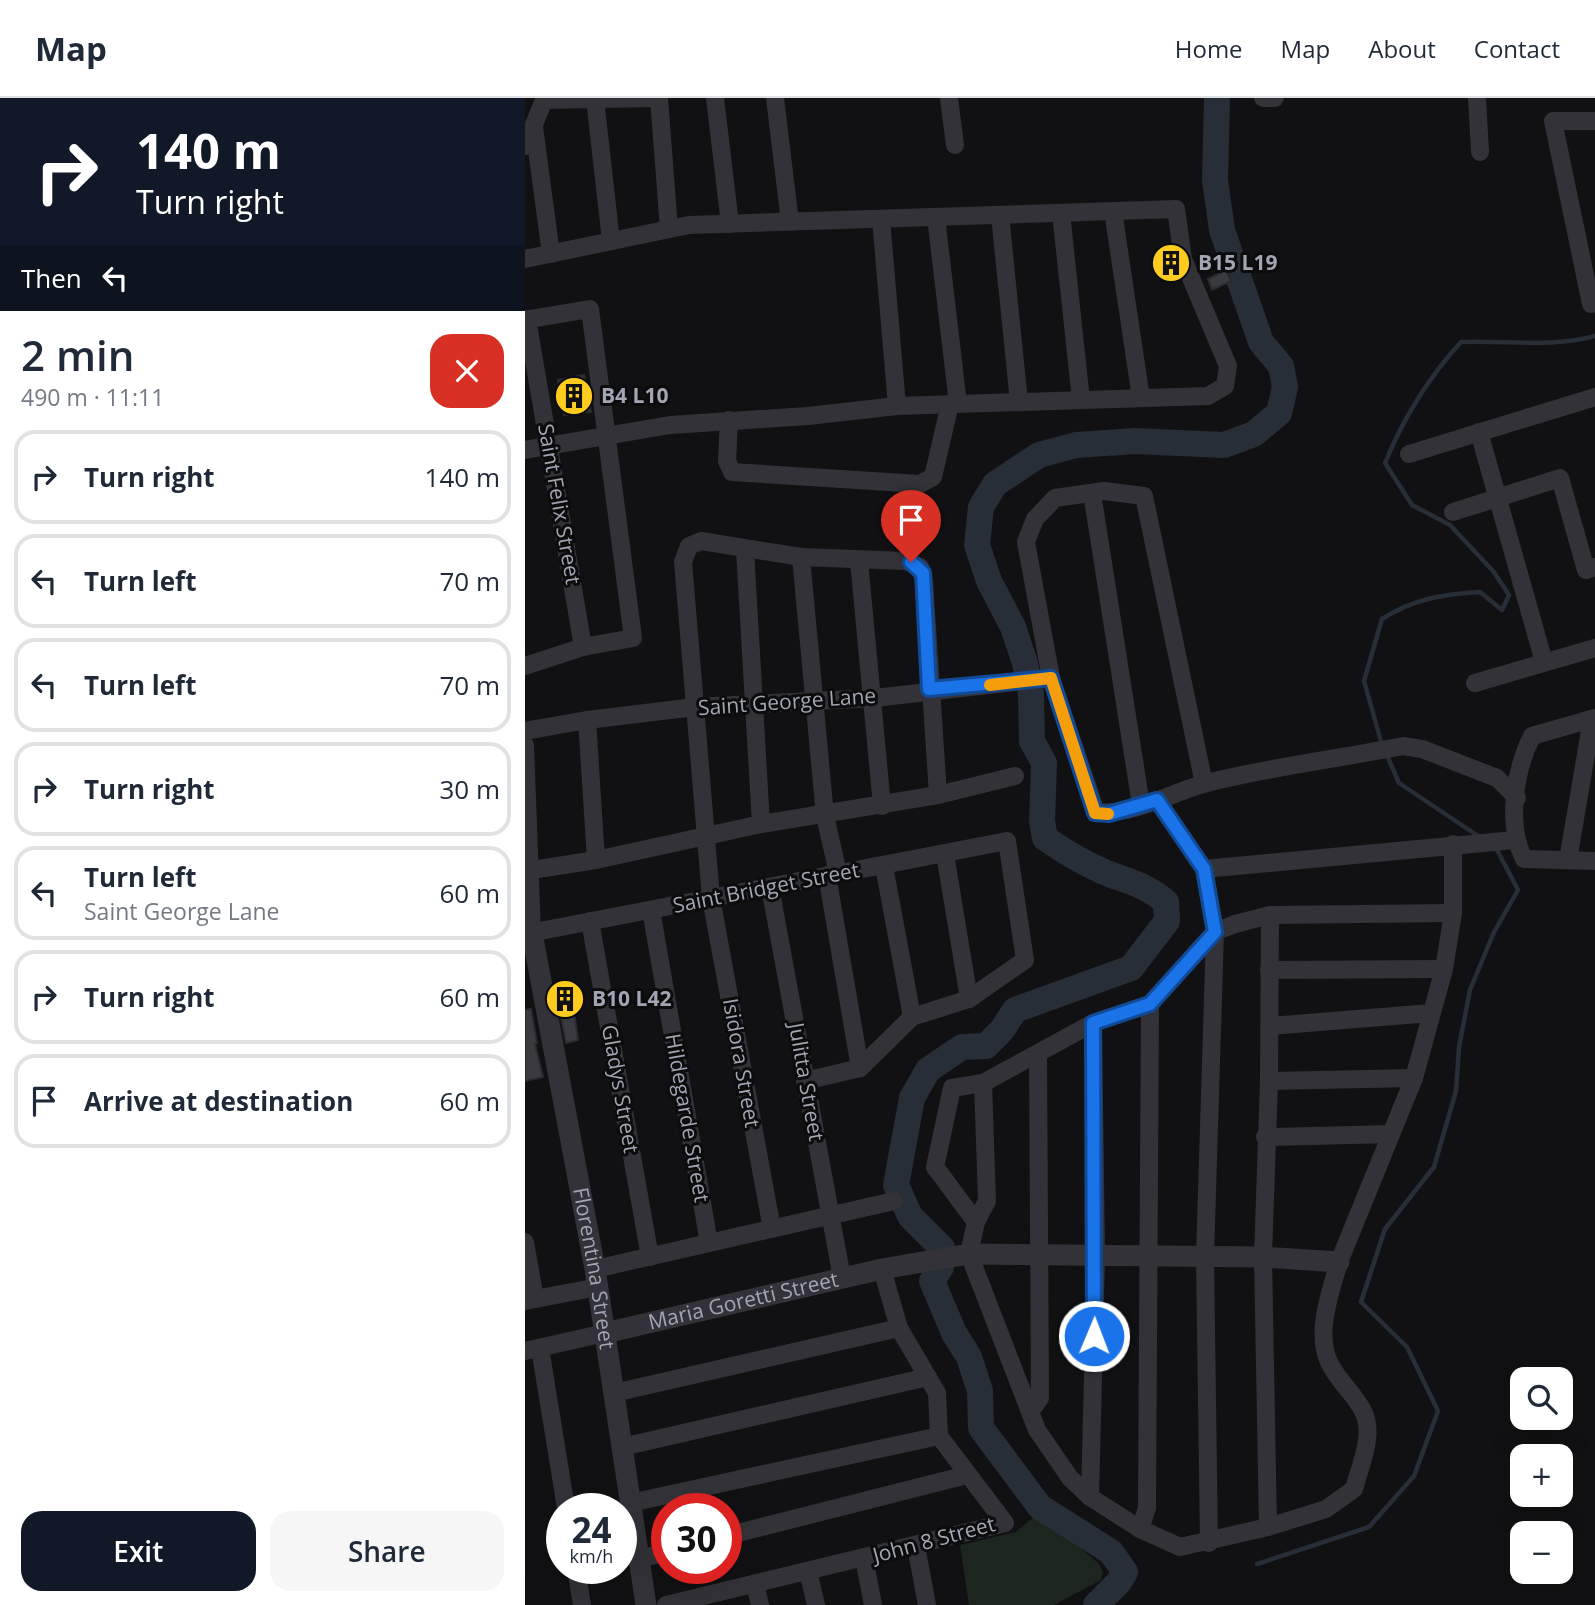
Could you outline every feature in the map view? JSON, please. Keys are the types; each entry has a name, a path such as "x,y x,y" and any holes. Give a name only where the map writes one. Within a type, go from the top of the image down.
{"street":[{"path":"525,146 544,100 658,98 669,229"},
{"path":"715,98 730,224"},
{"path":"775,98 790,222"},
{"path":"950,98 955,145"},
{"path":"1263,98 1275,98"},
{"path":"1477,98 1480,152"},
{"path":"595,99 611,241"},
{"path":"1595,121 1553,121 1591,304 1595,303"},
{"path":"534,123 551,254"},
{"path":"525,259 669,229 730,224 1176,209 1183,259 1228,366 1225,386 1208,396 897,406 809,416 670,425 525,450"},
{"path":"1114,211 1141,398"},
{"path":"1061,213 1081,400"},
{"path":"1000,215 1019,402"},
{"path":"729,420 727,461 732,472 920,484 933,477 954,404 936,217"},
{"path":"881,219 897,406"},
{"path":"525,666 583,647 633,638 609,437 590,309 526,319"},
{"name":"Saint Felix Street","path":"526,319 583,647"},
{"path":"1409,454 1595,397"},
{"path":"1479,432 1543,662"},
{"path":"1453,512 1560,478 1586,570 1595,567"},
{"path":"1204,784 1144,496 1104,491 1055,498 1035,519 1025,542 1047,679 1095,813 1109,814 1204,784 1403,746 1422,749 1497,778 1517,798"},
{"path":"1092,493 1149,803 1204,869 1215,932 1205,1257 1209,1543"},
{"name":"Isidora Street","path":"745,550 701,541 689,546 684,558 711,898 772,1229"},
{"path":"761,824 745,550 859,561 906,561 920,567 924,581 938,795"},
{"path":"801,557 825,816 860,1068"},
{"path":"859,561 874,698 882,806"},
{"path":"1475,683 1595,648"},
{"name":"Saint George Lane","path":"525,731 587,719 695,707 874,698 929,689 1047,679"},
{"path":"587,719 596,860"},
{"path":"1568,860 1593,719 1532,736 1516,778 1515,840 1524,859 1595,861"},
{"path":"525,745 529,933"},
{"path":"527,871 596,860 761,824 882,806 1015,776"},
{"path":"1204,869 1515,840"},
{"name":"Saint Bridget Street","path":"529,933 1006,841 1025,960 969,999"},
{"path":"983,1083 987,1201 976,1222 969,1254 1030,1412 1044,1440 1070,1478 1090,1497 1140,1529 1180,1547 1209,1543 1326,1508 1354,1489 1367,1440 1364,1412 1328,1361 1324,1333 1339,1262 1415,1078 1444,969 1453,912 1453,845"},
{"path":"805,1081 860,1068 912,1017 969,999 945,854"},
{"path":"884,866 912,1017"},
{"name":"Julitta Street","path":"771,887 842,1278"},
{"name":"Hildegarde Street","path":"651,910 709,1244"},
{"path":"976,1222 935,1167 952,1088 983,1083 1093,1023 1150,1004 1215,932 1270,915 1453,912"},
{"path":"1268,1527 1263,1257 1269,1081 1270,915"},
{"name":"Gladys Street","path":"590,921 650,1257"},
{"name":"Florentina Street","path":"529,933 596,1278 629,1493"},
{"path":"1269,970 1444,969"},
{"path":"1140,1529 1147,1508 1150,1004"},
{"path":"1270,1026 1431,1013"},
{"path":"1090,1497 1096,1255 1093,1023"},
{"path":"1030,1412 1039,1398 1038,1052"},
{"path":"1269,1081 1415,1078"},
{"path":"1265,1137 1391,1134"},
{"path":"525,1242 530,1300 650,1257 894,1201"},
{"name":"Maria Goretti Street","path":"605,1333 943,1256 1263,1257 1339,1262"},
{"path":"637,1502 939,1437 937,1393 899,1328 881,1269"},
{"path":"614,1393 899,1328"},
{"path":"563,1493 533,1350 605,1333"},
{"path":"622,1447 928,1377"},
{"name":"John 8 Street","path":"666,1605 702,1601 755,1584 1005,1523 939,1437"},
{"path":"742,1532 968,1475"},
{"name":"Florentina Street","path":"637,1545 646,1605"},
{"path":"916,1546 927,1605"},
{"path":"639,1559 651,1556"},
{"path":"864,1558 873,1605"},
{"path":"808,1571 816,1605"},
{"path":"579,1584 582,1605"},
{"path":"755,1584 760,1605"}],"shaded area":[{"path":"1036,1515 1054,1525 1099,1564 1103,1572 1101,1580 1054,1605 969,1605 960,1545 1016,1532"}],"building":[{"name":"B15 L19","path":"1171,254 1175,270 1166,274 1160,258"},
{"path":"1226,270 1231,281 1212,290 1208,279"},
{"name":"B4 L10","path":"584,375 591,412 564,415 558,380"},
{"path":"571,989 578,1040 566,1043 556,992"},
{"path":"531,1009 537,1043 535,1044 543,1077 525,1081 525,1010"}],"waterway":[{"path":"1096,1605 1125,1572 1111,1552 1040,1507 981,1428 980,1391 969,1357 954,1333 932,1281 941,1267 942,1248 910,1216 896,1185 912,1098 928,1070 962,1047 986,1046 1002,1030 1015,1010 1131,968 1167,921 1166,902 1158,896 1087,864 1045,838 1042,821 1044,763 1032,741 1031,694 1025,663 1013,627 989,581 977,545 981,507 995,484 1039,455 1076,445 1135,441 1224,445 1254,434 1279,413 1285,387 1281,366 1261,342 1222,230 1215,180 1217,98"},
{"path":"1382,745 1364,681 1382,619 1417,602 1441,596 1480,592 1502,610 1509,595 1493,571 1450,525 1412,505 1385,463 1400,430 1427,384 1461,342 1546,343 1595,336"},
{"path":"1386,753 1399,783 1481,838"},
{"path":"1257,1564 1369,1527 1414,1476 1438,1411 1407,1347 1361,1302 1385,1229 1434,1167 1456,1091 1459,1047 1470,990 1494,932 1518,890 1495,846"}],"slow traffic":[{"path":"990,685 1051,678 1095,813 1108,814"}],"place":[{"name":"B15 L19","path":"1171,263"},
{"name":"B4 L10","path":"574,396"},
{"name":"B10 L42","path":"565,999"}],"route":[{"path":"911,562 920,567 923,573 929,689 1051,678 1095,813 1109,814 1157,800 1204,869 1215,932 1150,1004 1093,1023 1096,1255 1094,1336"}]}
